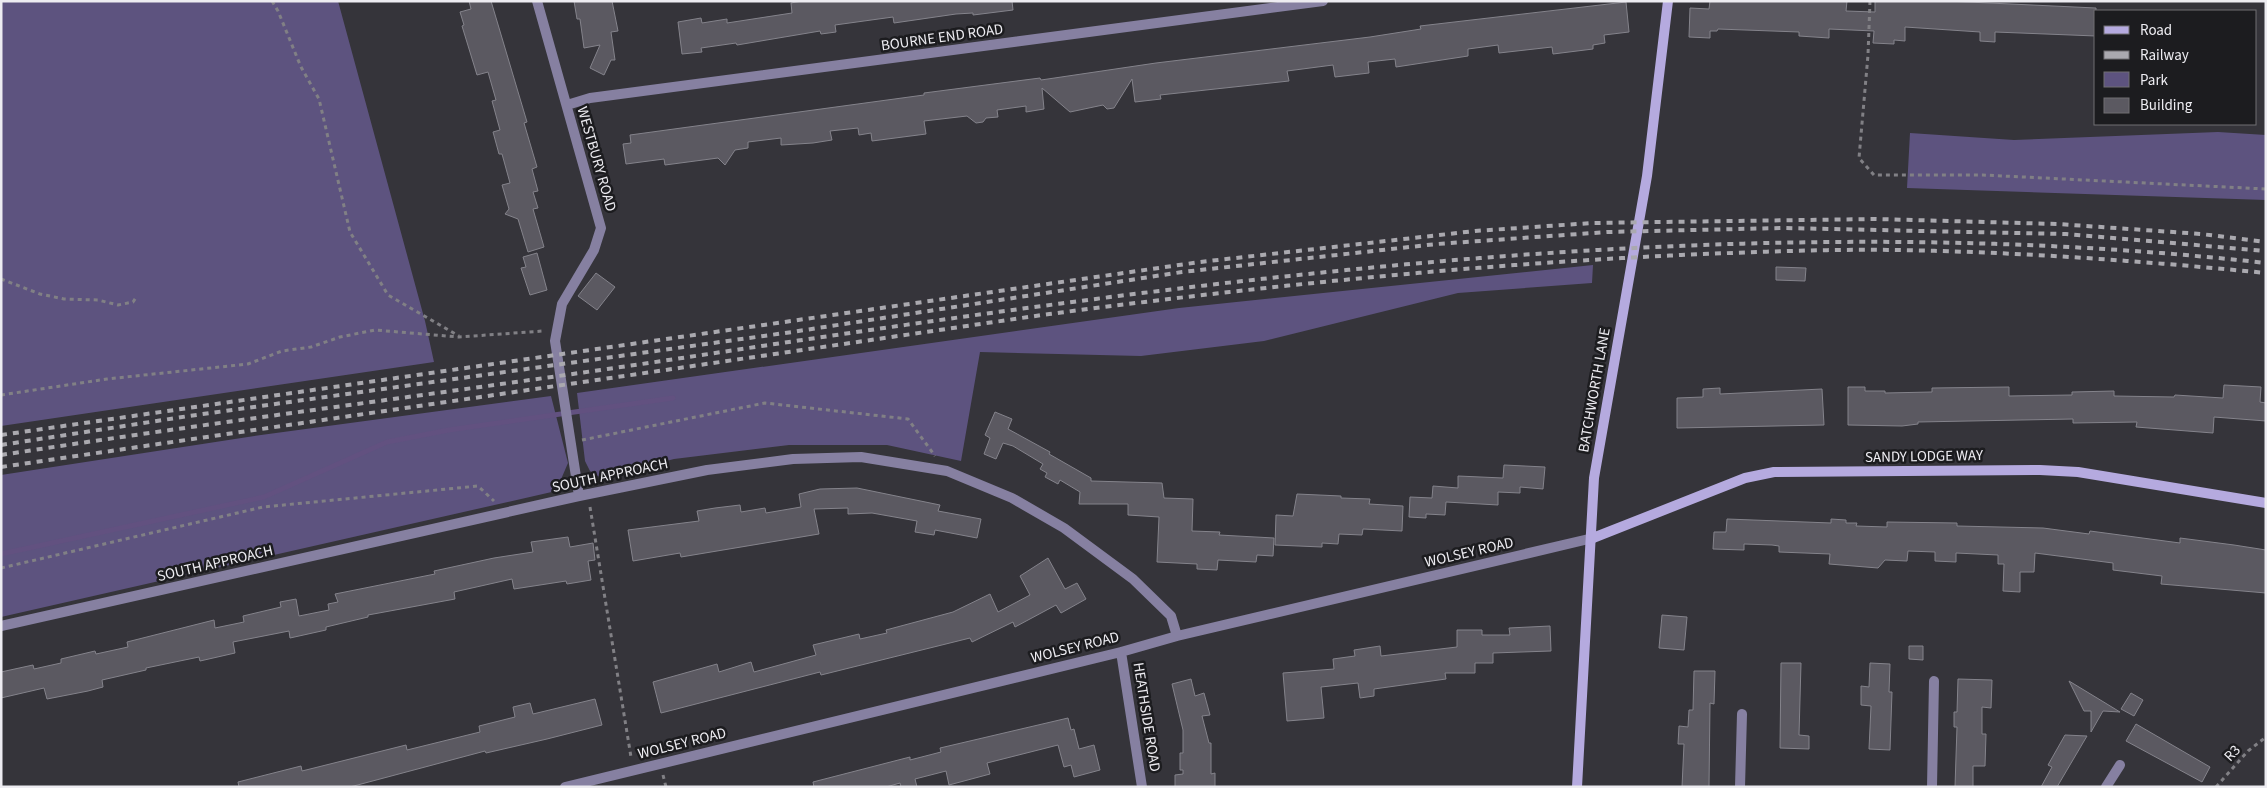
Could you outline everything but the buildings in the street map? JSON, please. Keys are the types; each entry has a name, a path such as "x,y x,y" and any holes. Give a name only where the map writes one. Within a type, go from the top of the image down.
{"street":[{"name":"WESTBURY ROAD","path":"537,1 601,228 594,250 562,304 555,341 579,496"},
{"name":"BOURNE END ROAD","path":"566,105 600,97 1323,1"},
{"name":"BATCHWORTH LANE","path":"1577,787 1587,601 1593,538 1594,478 1647,176 1668,1"},
{"name":"SOUTH APPROACH","path":"1,626 579,496 707,470 793,459 861,457 946,471 1012,498 1090,546 1133,579 1171,616 1177,636"},
{"name":"SANDY LODGE WAY","path":"1593,538 1746,478 1774,472 2040,470 2078,472 2266,502"},
{"name":"WOLSEY ROAD","path":"565,787 1121,652 1177,636 1593,538"},
{"name":"HEATHSIDE ROAD","path":"1121,652 1142,787"},
{"path":"1932,787 1934,681"},
{"path":"1740,787 1742,714"},
{"path":"2106,787 2120,765"}],"path":[{"path":"272,1 301,67 319,99 350,232 388,295 459,337"},
{"path":"1870,1 1868,55 1859,158 1874,174 1983,175 2266,189"},
{"path":"1,279 40,294 64,299 98,300 125,305 133,302 136,296"},
{"path":"1,395 107,379 248,364 282,351 311,347 340,337 375,330 459,337 556,330"},
{"path":"571,443 765,403 908,420 946,471"},
{"path":"1,568 263,507 478,486 506,513"},
{"path":"579,496 591,508 633,770"},
{"name":"R3","path":"2216,787 2248,751 2266,737"}],"green space":[{"path":"1,1 338,1 425,321 434,362 1,426"},
{"path":"2218,132 2266,135 2266,200 1907,188 1910,133 2014,140"},
{"path":"1593,265 1592,283 1458,293 1264,341 1141,356 980,352 961,461 887,445 789,445 674,459 601,478 590,471 585,461 577,393 1179,308"},
{"path":"551,396 568,463 556,491 1,617 1,475 261,435"}],"waterway":[{"path":"1,554 264,497 387,442 449,430 673,398"}],"railway":[{"path":"1,435 1200,262 1475,231 1592,223 1875,219 2058,224 2201,234 2266,242"},
{"path":"1,445 189,416 792,332 1182,272 1437,244 1607,232 1782,228 2066,234 2266,251"},
{"path":"1,455 1076,302 1273,278 1471,259 1670,246 1868,242 2067,247 2266,263"},
{"path":"1,467 1042,315 1281,286 1441,271 1681,255 1870,250 2035,255 2266,273"}]}
